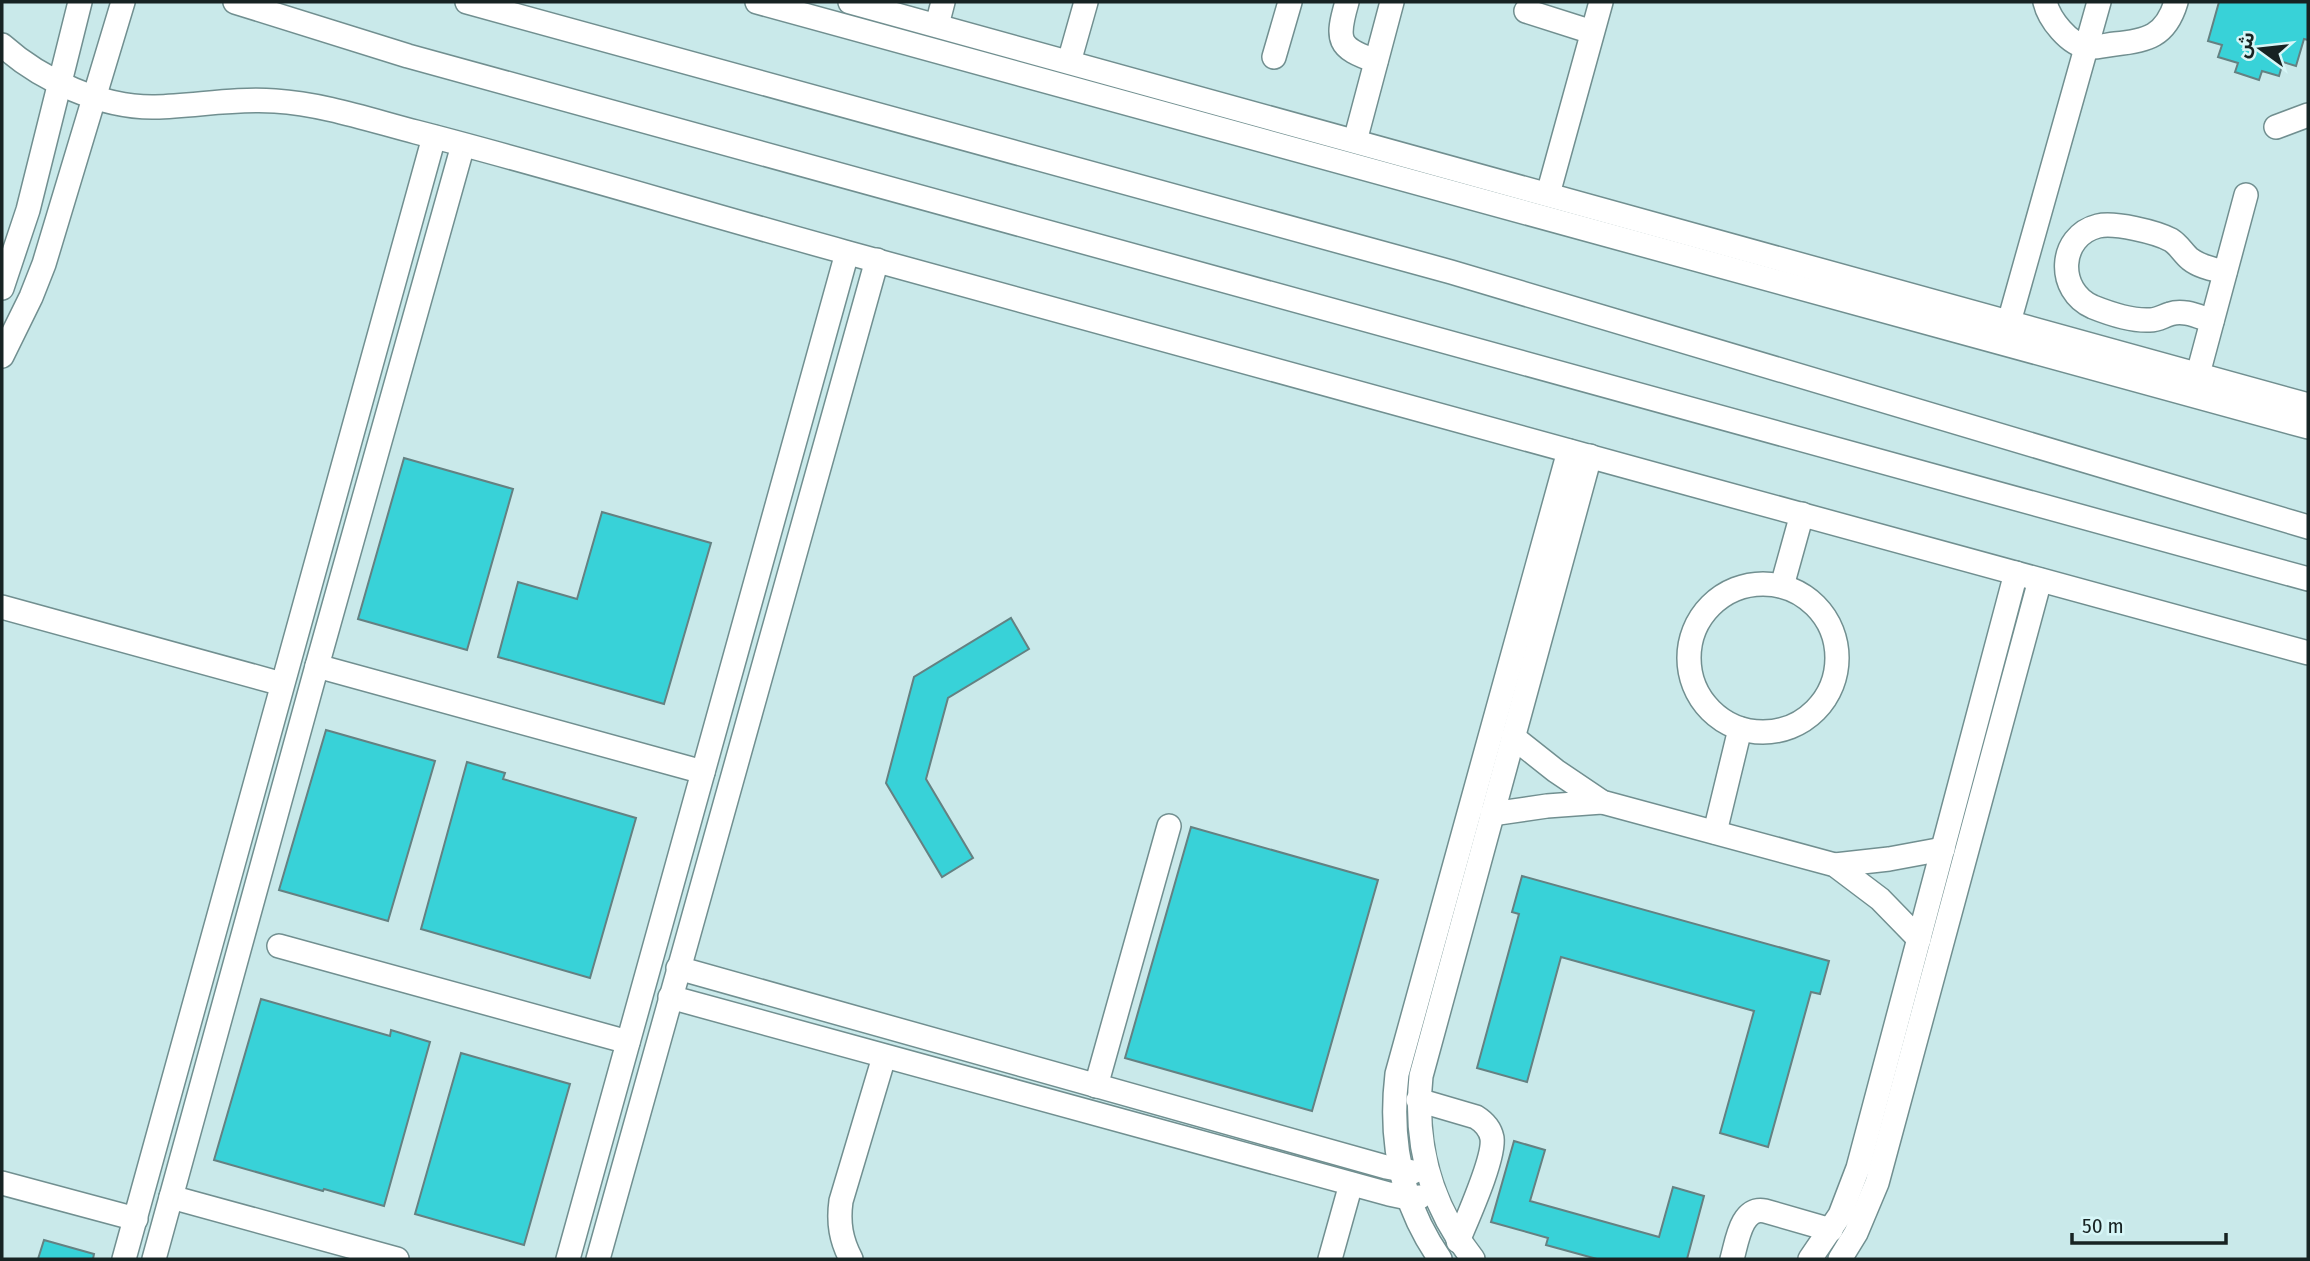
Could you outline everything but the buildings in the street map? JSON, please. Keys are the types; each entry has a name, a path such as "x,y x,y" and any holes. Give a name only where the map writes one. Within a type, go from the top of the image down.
{"street":[{"path":"2,288 29,210 80,2"},
{"path":"2,356 31,298 44,264 123,2"},
{"path":"234,2 435,63 2308,579"},
{"path":"467,2 1451,272 2308,527"},
{"path":"757,2 2308,427"},
{"path":"850,2 2308,405"},
{"path":"937,25 943,2"},
{"path":"1069,62 1086,2"},
{"path":"1274,57 1290,2"},
{"path":"1347,2 1340,27 1342,41 1351,52 1376,61"},
{"path":"1355,141 1392,2"},
{"path":"1548,194 1601,2"},
{"path":"2045,2 2049,15 2060,30 2086,47 2132,43 2152,37 2167,23 2176,2"},
{"path":"2010,322 2099,2"},
{"path":"1526,11 1592,32"},
{"path":"2,44 12,54 60,83 126,105 151,107 253,100 282,101 434,136 847,253 2308,653"},
{"path":"2276,127 2308,115"},
{"path":"124,1259 434,136"},
{"path":"154,1259 463,145"},
{"path":"2198,374 2246,195"},
{"path":"2212,321 2182,312 2148,321 2095,308 2078,298 2072,290 2065,271 2066,260 2074,241 2081,234 2089,228 2109,224 2169,239 2197,264 2225,272"},
{"path":"568,1259 847,253"},
{"path":"598,1259 877,260"},
{"path":"1466,1250 1434,1196 1419,1125 1418,1100 1426,1052 1513,737 1580,453"},
{"path":"1440,1259 1418,1223 1399,1170 1393,1122 1402,1050 1580,453"},
{"path":"1782,586 1801,514"},
{"path":"1810,1259 1831,1230 1851,1192 2016,573"},
{"path":"1840,1259 1856,1233 1877,1183 2040,580"},
{"path":"1752,585 1782,586 1808,599 1828,622 1837,650 1835,680 1820,706 1797,725 1769,733 1740,729 1713,714 1696,689 1689,660 1694,630 1711,605 1730,592 1752,585"},
{"path":"2,607 282,684"},
{"path":"317,666 703,772"},
{"path":"1716,832 1740,729"},
{"path":"1513,737 1602,802"},
{"path":"1492,814 1602,802 1835,865 1880,899 1919,939"},
{"path":"1096,1086 1169,826"},
{"path":"1835,865 1943,849"},
{"path":"279,946 628,1042"},
{"path":"678,968 1399,1170 1427,1173"},
{"path":"729,1013 736,985"},
{"path":"670,997 1351,1184 1408,1198 1434,1196"},
{"path":"850,1259 841,1237 841,1201 884,1057"},
{"path":"1418,1100 1476,1117 1490,1132 1490,1154 1466,1250"},
{"path":"2,1183 135,1219"},
{"path":"1330,1259 1351,1184"},
{"path":"171,1197 397,1259"},
{"path":"1732,1259 1746,1217 1754,1210 1831,1230"}]}
